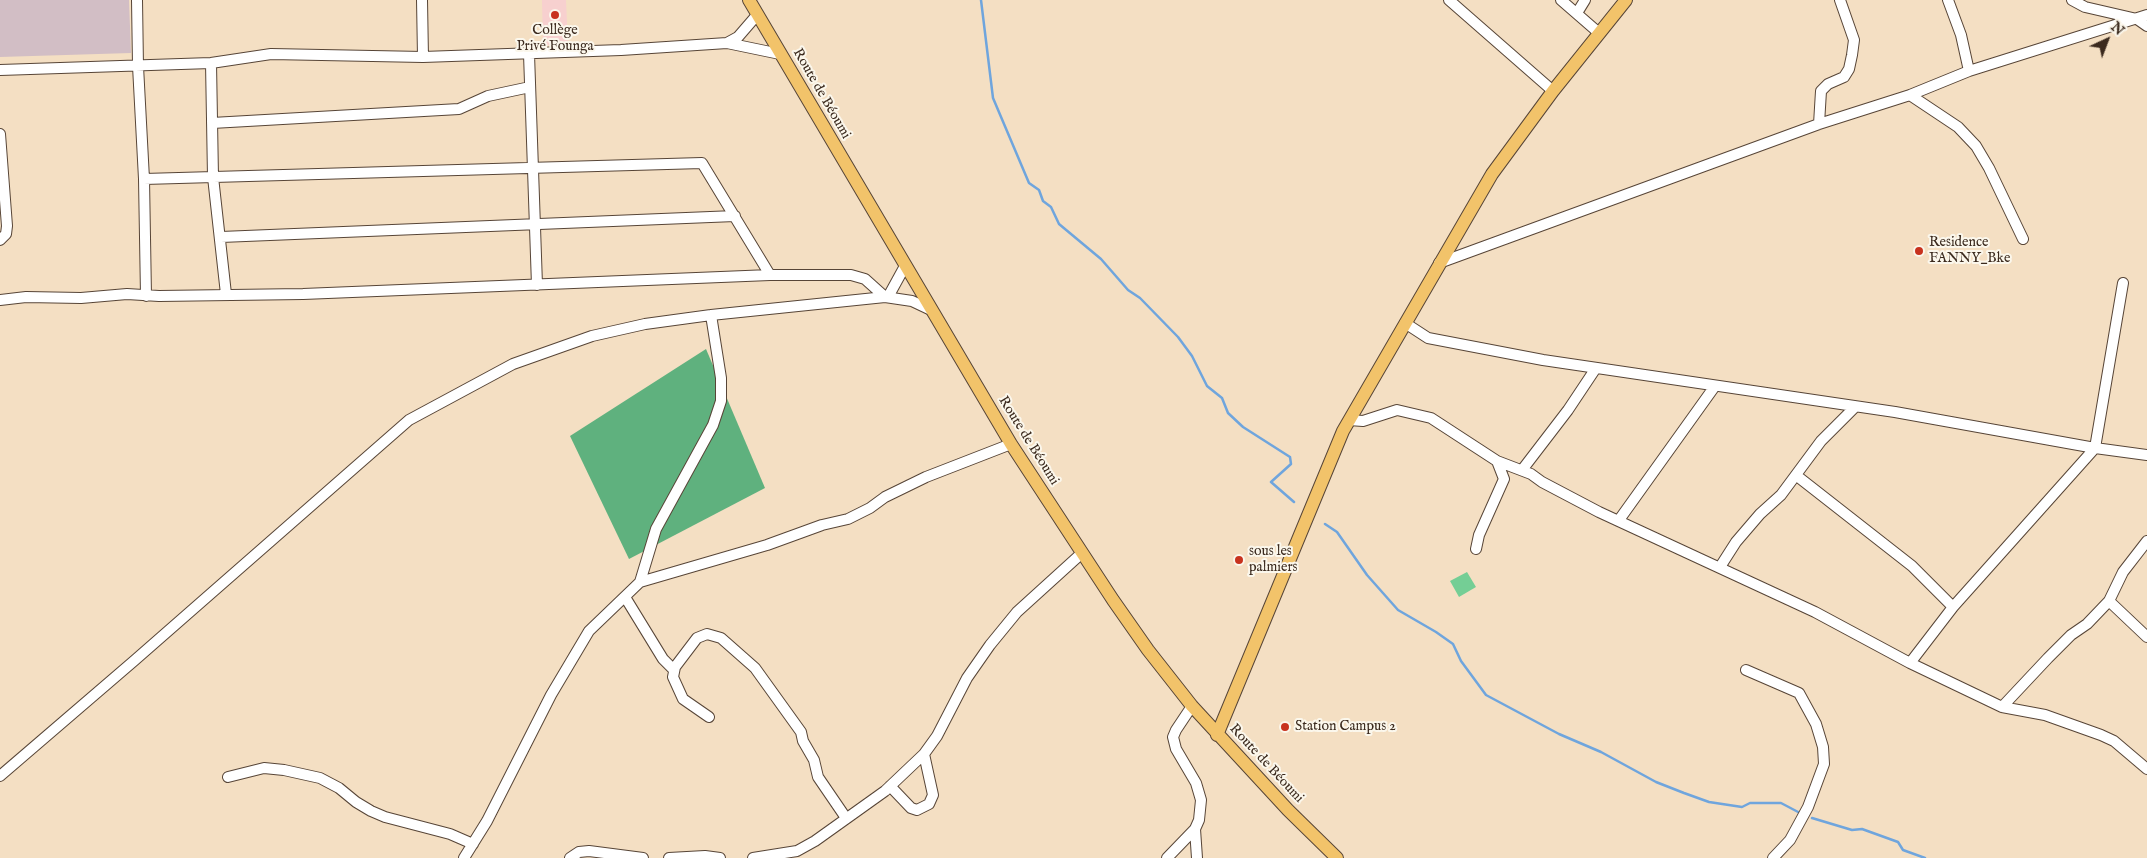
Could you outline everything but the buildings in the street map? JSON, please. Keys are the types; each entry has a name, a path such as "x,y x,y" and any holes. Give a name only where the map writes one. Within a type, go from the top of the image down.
{"main road":[{"name":"Route de Béoumi","path":"749,0 1012,444 1082,553 1148,650 1217,735 1288,810 1337,858"},
{"path":"1217,735 1311,506 1349,420 1404,322 1492,174 1553,91 1626,0"}],"street":[{"path":"137,0 138,66 144,179 146,296"},
{"path":"422,0 423,56"},
{"path":"1449,0 1553,91"},
{"path":"1561,0 1599,33"},
{"path":"1576,14 1585,0"},
{"path":"1819,124 1821,90 1828,84 1844,77 1849,69 1852,55 1854,40 1840,0"},
{"path":"1948,0 1961,35 1969,71"},
{"path":"2072,0 2085,7 2142,17"},
{"path":"727,43 738,37 757,14"},
{"path":"1439,263 1819,124 1910,95 1969,71 2142,17"},
{"path":"2142,17 2147,26"},
{"path":"0,70 210,63 271,54 423,56 529,54 727,43 780,54"},
{"path":"529,54 537,285"},
{"path":"210,63 213,177 226,294"},
{"path":"212,123 459,109 488,96 530,87"},
{"path":"1910,95 1958,127 1976,146 1989,168 2023,239"},
{"path":"0,134 7,226 6,234 0,240"},
{"path":"144,179 702,164 770,275"},
{"path":"220,237 535,226 735,216"},
{"path":"886,297 905,266"},
{"path":"0,300 26,297 81,298 127,294 146,296 313,293 770,275 851,275 865,279 886,297"},
{"path":"1910,663 1953,607 2095,448 2123,283"},
{"path":"0,776 409,420 513,364 592,336 645,324 711,315 886,297 912,301 931,310"},
{"path":"464,858 487,821 550,695 588,631 640,582 656,530 713,425 721,401 721,378 711,315"},
{"path":"1404,322 1428,338 1596,368 1855,407 2095,448 2147,455"},
{"path":"1522,470 1568,410 1596,368"},
{"path":"1619,520 1716,386"},
{"path":"1720,567 1748,528 1797,476 1821,441 1855,407"},
{"path":"1349,420 1364,421 1397,410 1431,418 1497,461 1522,470 1561,493 1678,550 1720,567 1815,612 1910,663 2002,707 2045,715 2101,734 2114,741 2147,769"},
{"path":"640,582 767,545 822,525 848,519 870,508 884,497 926,477 1012,444"},
{"path":"1476,549 1478,536 1504,479 1497,461"},
{"path":"1797,476 1912,566 1953,607"},
{"path":"2002,707 2071,635 2087,624 2109,601 2123,572 2147,541"},
{"path":"753,858 797,851 815,841 890,786 924,754 945,723 967,678 990,645 1017,612 1082,553"},
{"path":"625,597 663,659 674,670"},
{"path":"2109,601 2147,637"},
{"path":"709,717 683,698 673,677 674,670 697,638 707,634 721,638 755,668 801,732 803,741 814,760 818,777 846,818"},
{"path":"1746,670 1799,693 1816,724 1823,747 1824,764 1808,808 1790,840 1773,858"},
{"path":"1167,858 1195,829 1199,820 1201,800 1196,783 1176,749 1173,737 1192,706"},
{"path":"890,786 911,808 917,810 929,804 933,794 924,754"},
{"path":"228,777 264,768 284,770 320,778 339,788 371,811 385,817 450,834 473,844"},
{"path":"1195,829 1197,858"},
{"path":"570,858 579,852 589,851 643,858"},
{"path":"669,858 705,856 720,858"}],"shaded area":[{"path":"0,0 129,0 131,53 0,57"},
{"name":"Collège Privé Founga","path":"542,0 566,0 568,45 543,45"}],"green space":[{"path":"706,349 765,488 629,559 570,436"},
{"path":"1467,572 1476,587 1459,597 1450,581"}],"waterway":[{"path":"981,0 993,98 1029,183 1039,190 1043,201 1051,207 1059,224 1101,259 1128,290 1140,298 1178,337 1192,356 1207,386 1222,398 1228,413 1243,427 1290,457 1291,464 1271,482 1294,502"},
{"path":"1325,524 1337,532 1367,575 1398,610 1453,644 1461,661 1486,695 1559,734 1601,752 1656,782 1684,793 1709,802 1742,807 1750,803 1781,803 1800,813"},
{"path":"1812,818 1852,830 1862,829 1898,842 1903,850 1925,858"}],"place":[{"name":"Collège Privé Founga","path":"555,15"},
{"name":"Residence FANNY_Bke","path":"1919,251"},
{"name":"sous les palmiers","path":"1239,560"},
{"name":"Station Campus 2","path":"1285,727"}]}
